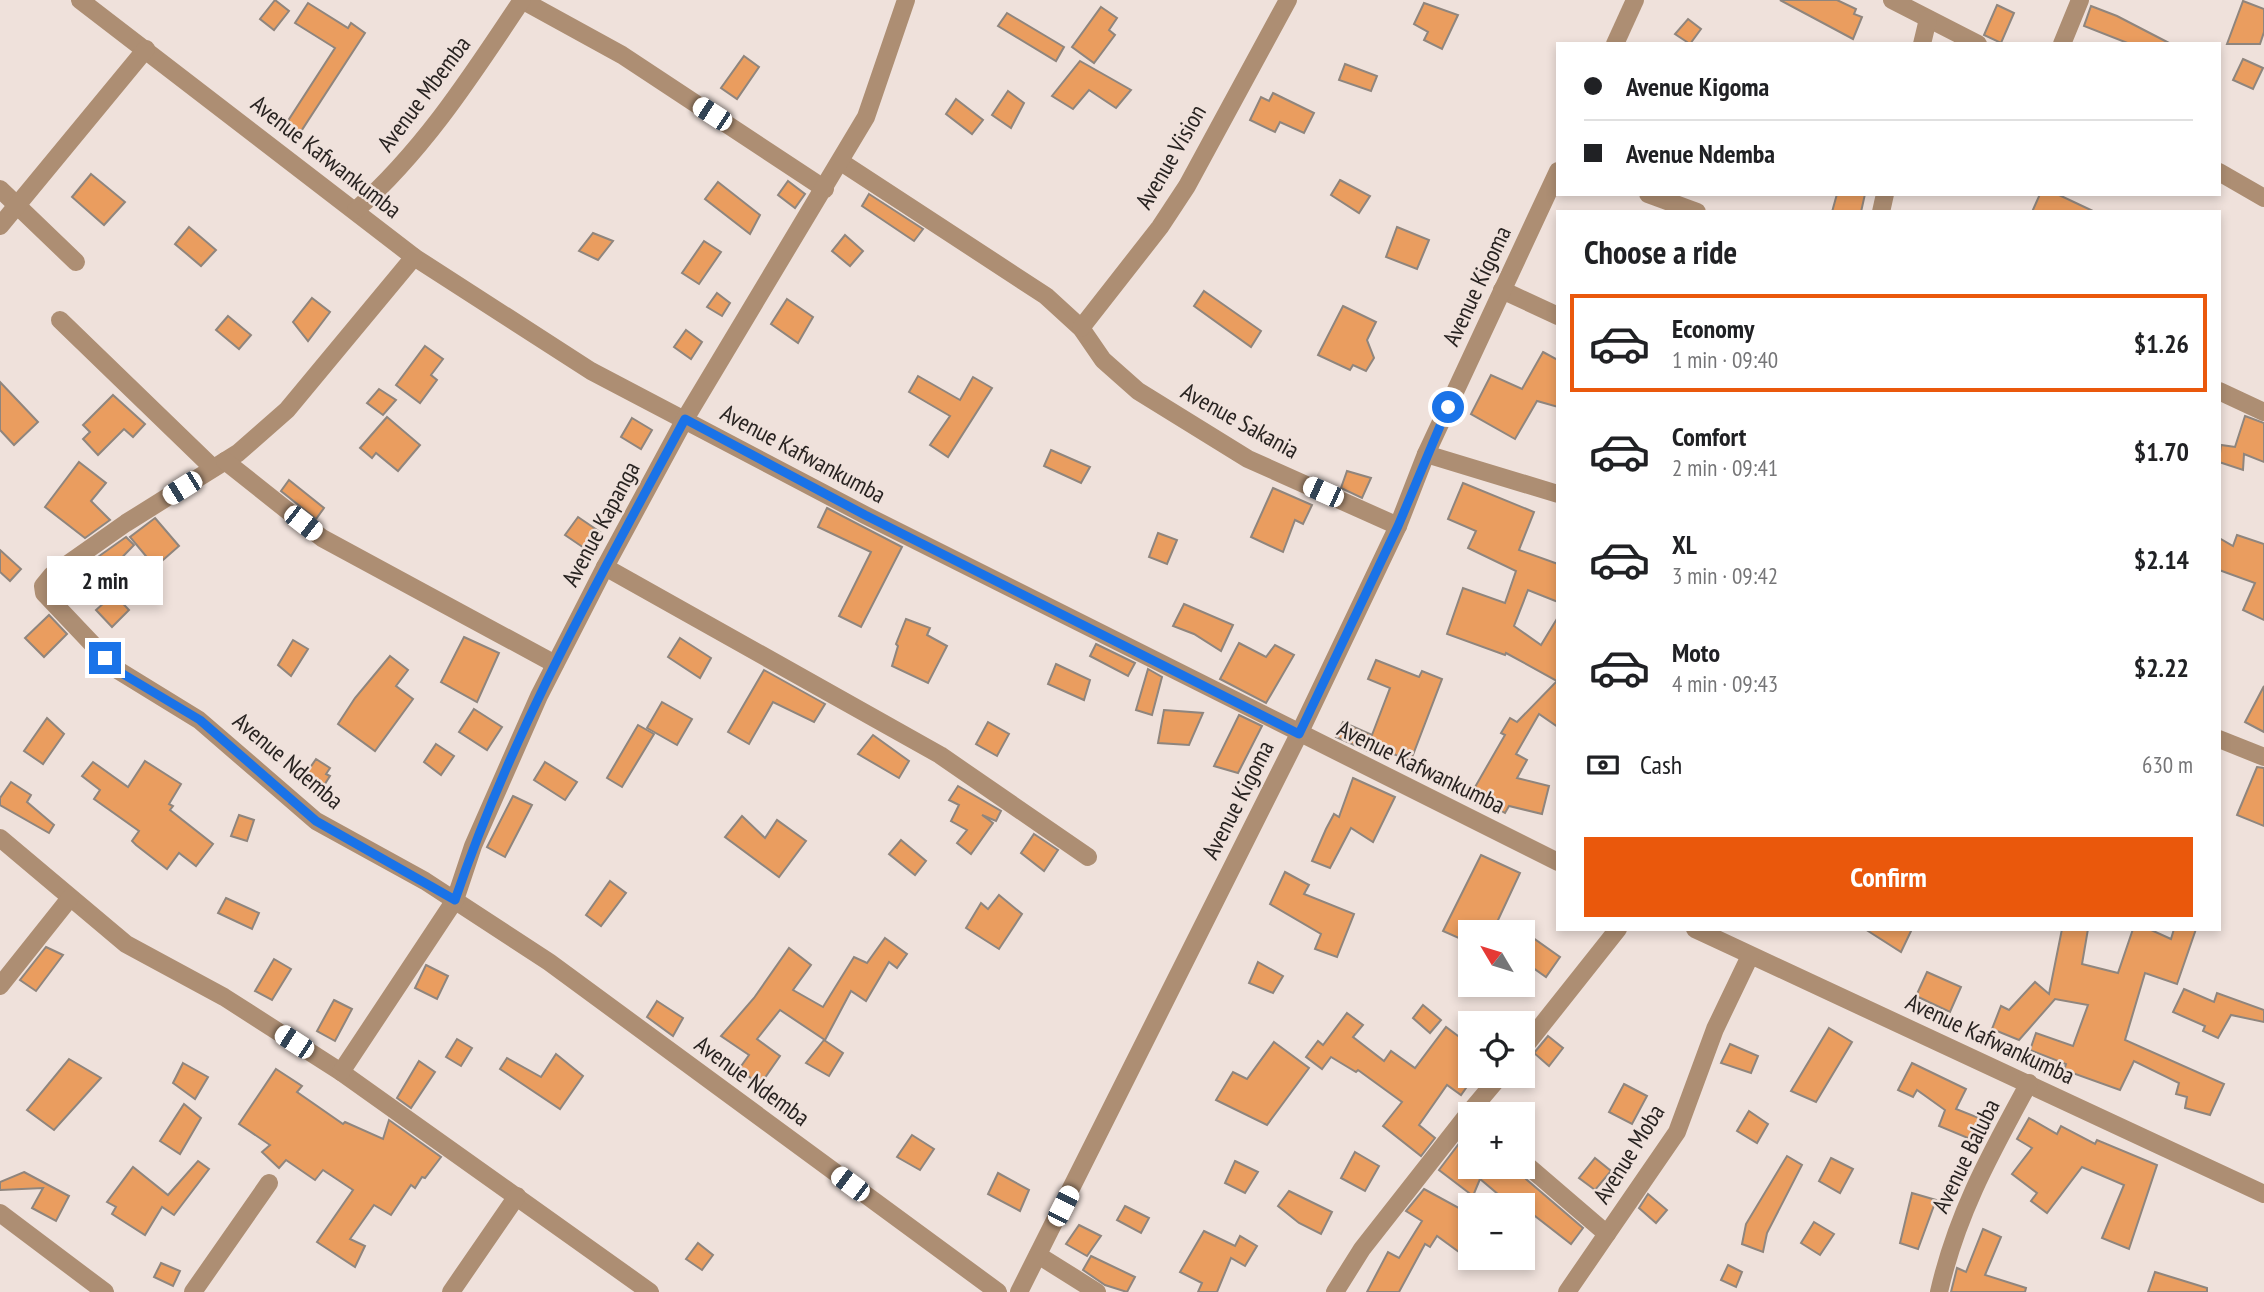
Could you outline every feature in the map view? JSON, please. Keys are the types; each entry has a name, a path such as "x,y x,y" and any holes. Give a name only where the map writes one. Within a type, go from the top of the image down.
{"street":[{"name":"Avenue Kafwankumba","path":"80,0 414,257 591,371 865,515 1556,861"},
{"path":"522,0 622,55 825,189"},
{"name":"Avenue Mbemba","path":"356,210 419,148 522,0"},
{"name":"Avenue Kapanga","path":"341,1072 455,900 473,846 555,664 605,567 685,419 866,117 906,0"},
{"name":"Avenue Vision","path":"1081,328 1160,227 1187,186 1288,0"},
{"path":"1616,42 1635,0"},
{"path":"1892,0 1974,42"},
{"path":"2063,42 2080,0"},
{"path":"1922,42 1928,19"},
{"path":"0,226 146,49"},
{"name":"Avenue Sakania","path":"841,162 1046,296 1081,328 1112,368 1138,391 1248,459 1398,526"},
{"path":"2221,173 2264,198"},
{"name":"Avenue Kigoma","path":"1019,1292 1299,734 1398,526 1426,454 1556,175"},
{"path":"0,189 76,262"},
{"path":"1653,196 1691,210"},
{"name":"Avenue Ndemba","path":"414,257 287,410 238,453 126,523 52,575 43,586 44,593 116,669 200,720 247,758 307,815 455,900 549,962 998,1292"},
{"path":"1502,290 1556,315"},
{"path":"60,320 219,465 322,538 555,664"},
{"path":"2221,392 2264,412"},
{"path":"1426,454 1556,493"},
{"path":"605,567 940,755 1088,857"},
{"path":"2221,740 2264,757"},
{"path":"0,838 126,944 223,997 341,1072 650,1292"},
{"path":"0,986 69,898"},
{"path":"1535,1034 1616,931"},
{"name":"Avenue Kafwankumba","path":"1699,931 2264,1194"},
{"name":"Avenue Moba","path":"1567,1292 1678,1132 1715,1029 1750,956"},
{"name":"Avenue Baluba","path":"1939,1292 1947,1257 1970,1193 2029,1083"},
{"path":"1479,1102 1490,1088"},
{"path":"1335,1292 1362,1250 1458,1129"},
{"path":"1535,1172 1607,1234"},
{"path":"193,1292 269,1182"},
{"path":"451,1292 517,1196"},
{"path":"0,1213 105,1292"},
{"path":"1038,1255 1097,1292"}],"building":[{"path":"275,0 289,11 274,30 260,19"},
{"path":"1780,0 1837,0 1856,9 1854,14 1862,17 1853,39"},
{"path":"2243,1 2264,9 2264,32 2260,44 2227,44"},
{"path":"308,3 348,28 351,23 365,33 296,139 282,130 335,48 295,23"},
{"path":"1424,3 1458,15 1442,49 1424,40 1428,32 1414,24"},
{"path":"1997,5 2014,13 2001,42 1984,35"},
{"path":"2091,6 2167,42 2125,42 2084,26"},
{"path":"1101,7 1117,18 1109,30 1115,35 1094,63 1072,47"},
{"path":"1007,13 1064,47 1056,61 998,26"},
{"path":"1688,19 1701,29 1691,42 1675,34"},
{"path":"744,56 759,67 737,99 721,88"},
{"path":"2243,59 2263,68 2253,89 2233,80"},
{"path":"1080,61 1131,90 1116,108 1089,90 1073,109 1052,96"},
{"path":"1345,64 1377,76 1371,91 1339,80"},
{"path":"1008,91 1024,103 1011,128 992,115"},
{"path":"1273,93 1314,113 1304,133 1280,122 1275,132 1250,120 1261,97 1269,101"},
{"path":"956,99 983,120 972,134 946,114"},
{"path":"91,174 125,202 104,225 72,197"},
{"path":"1340,180 1370,196 1359,213 1331,195"},
{"path":"788,181 805,194 795,208 778,195"},
{"path":"718,182 760,215 750,234 705,199"},
{"path":"869,194 923,229 914,241 862,206"},
{"path":"1836,196 1865,196 1861,210 1833,210"},
{"path":"2039,196 2061,196 2091,210 2033,210"},
{"path":"189,227 216,250 201,266 175,244"},
{"path":"1397,227 1429,240 1417,269 1386,257"},
{"path":"593,233 613,241 598,260 579,251"},
{"path":"845,235 863,251 850,266 832,251"},
{"path":"704,241 721,252 699,284 682,273"},
{"path":"1204,291 1261,331 1251,347 1194,306"},
{"path":"717,293 730,303 722,316 707,307"},
{"path":"312,298 330,312 308,341 293,322"},
{"path":"787,299 813,317 798,343 771,324"},
{"path":"1343,306 1376,322 1367,340 1374,358 1366,371 1353,365 1350,370 1318,355"},
{"path":"228,316 251,335 239,349 216,330"},
{"path":"686,330 702,342 691,359 674,347"},
{"path":"425,346 443,359 431,375 437,380 420,403 396,385"},
{"path":"1543,352 1556,359 1556,406 1537,401 1515,439 1471,414 1491,375 1522,389"},
{"path":"918,376 960,400 973,377 992,388 948,457 930,445 950,416 909,392"},
{"path":"0,382 38,422 14,445 0,430"},
{"path":"379,389 396,400 383,415 367,403"},
{"path":"113,395 145,424 133,437 124,429 98,455 83,439 90,432 83,425"},
{"path":"2245,416 2264,423 2264,462 2244,454 2243,470 2221,463 2221,445 2235,447"},
{"path":"387,417 420,445 398,471 376,453 372,458 360,448"},
{"path":"632,418 652,430 641,449 621,437"},
{"path":"1051,450 1090,467 1081,483 1044,466"},
{"path":"79,462 106,483 91,501 110,520 85,538 45,507"},
{"path":"1347,471 1371,478 1362,498 1341,488"},
{"path":"289,480 324,508 316,519 281,491"},
{"path":"1463,483 1534,512 1519,550 1556,563 1556,601 1528,590 1514,626 1541,645 1556,620 1556,680 1506,653 1505,655 1447,634 1463,588 1505,603 1516,571 1468,548 1476,531 1448,519"},
{"path":"1273,488 1312,505 1303,524 1295,520 1283,552 1251,537"},
{"path":"827,508 902,547 861,627 839,616 871,552 818,527"},
{"path":"578,517 600,532 587,550 565,535"},
{"path":"155,518 179,546 155,567 130,537"},
{"path":"1158,533 1177,540 1167,564 1149,557"},
{"path":"2237,535 2264,544 2264,620 2243,610 2255,583 2221,571 2221,539 2233,546"},
{"path":"126,537 134,545 109,571 95,559"},
{"path":"0,550 21,569 10,581 0,572"},
{"path":"114,594 129,610 112,627 96,610"},
{"path":"1184,604 1233,625 1221,651 1194,634 1173,626"},
{"path":"49,615 67,634 44,657 25,638"},
{"path":"906,619 930,628 927,635 947,646 928,683 892,666 898,646 896,644"},
{"path":"464,637 499,653 477,702 441,682"},
{"path":"680,638 711,658 700,678 668,657"},
{"path":"293,640 308,649 291,676 278,665"},
{"path":"1239,643 1266,657 1275,645 1294,655 1266,703 1220,679"},
{"path":"1096,644 1135,663 1128,676 1090,656"},
{"path":"390,656 408,670 396,686 413,699 375,751 338,724 355,698"},
{"path":"1376,660 1419,677 1422,671 1442,679 1411,760 1381,750 1379,756 1336,737 1343,722 1372,735 1390,688 1368,679"},
{"path":"1056,664 1090,680 1084,700 1048,684"},
{"path":"1148,669 1162,677 1152,715 1136,710"},
{"path":"764,670 825,704 814,722 773,702 749,744 728,732"},
{"path":"1556,682 1556,726 1539,714 1516,754 1527,760 1517,778 1549,786 1542,814 1509,806 1505,813 1471,794 1505,735 1501,733 1510,718 1517,722"},
{"path":"2264,686 2264,732 2245,722"},
{"path":"662,702 692,719 677,745 647,728"},
{"path":"474,709 502,727 487,750 459,732"},
{"path":"1164,710 1203,713 1189,745 1158,743"},
{"path":"1239,715 1262,726 1238,773 1214,766"},
{"path":"47,718 64,734 43,764 24,751"},
{"path":"988,722 1009,734 997,756 976,744"},
{"path":"638,725 654,734 622,787 607,778"},
{"path":"873,735 909,761 899,778 858,754"},
{"path":"436,744 454,756 441,775 424,762"},
{"path":"316,759 330,768 326,774 330,776 321,790 303,778"},
{"path":"145,761 181,784 169,804 173,806 170,810 213,844 196,866 179,853 167,869 136,845 132,841 139,831 94,799 100,790 82,776 93,762 128,787"},
{"path":"545,762 577,782 565,800 534,780"},
{"path":"2257,767 2264,768 2264,826 2237,815"},
{"path":"1353,778 1395,797 1373,842 1351,828 1330,868 1312,861 1334,814 1339,817"},
{"path":"11,782 31,795 27,802 54,825 49,833 0,805 0,798"},
{"path":"958,786 1001,811 996,821 982,815 993,823 971,854 957,843 967,830 951,821 959,805 949,800"},
{"path":"513,796 532,805 505,857 487,847"},
{"path":"239,815 254,820 247,841 231,836"},
{"path":"742,816 765,838 777,820 806,841 779,877 725,837"},
{"path":"1034,834 1058,850 1044,871 1021,853"},
{"path":"901,840 926,861 915,875 889,854"},
{"path":"1481,855 1520,873 1498,920 1458,920 1458,938 1443,931"},
{"path":"1285,872 1309,885 1304,894 1354,914 1337,957 1315,949 1321,934 1270,904"},
{"path":"610,881 626,893 601,926 586,915"},
{"path":"999,895 1022,914 999,949 966,928 981,903 988,909"},
{"path":"226,898 259,913 252,929 218,913"},
{"path":"1868,931 1911,931 1901,952"},
{"path":"2062,931 2088,931 2082,964 2118,973 2132,931 2153,931 2171,939 2173,931 2195,931 2177,984 2145,973 2125,1040 2224,1084 2210,1115 2185,1108 2187,1097 2176,1094 2179,1083 2134,1061 2120,1090 2064,1070 2066,1064 2030,1050 2036,1033 2073,1046 2088,1005 2055,999 2019,1040 1992,1029 2001,1006 2009,1010 2035,982 2049,994"},
{"path":"885,938 907,954 897,968 889,962 866,1001 851,991 825,1040 780,1010 757,1039 780,1056 760,1085 739,1069 749,1055 721,1036 754,998 789,948 811,965 793,990 823,1007 854,957 867,963"},
{"path":"1535,939 1560,957 1546,977 1535,969"},
{"path":"46,947 63,955 36,991 20,980"},
{"path":"274,959 291,969 272,1000 255,991"},
{"path":"1258,962 1283,976 1273,993 1249,983"},
{"path":"426,965 448,976 437,999 415,988"},
{"path":"1927,972 1961,987 1950,1012 1916,996"},
{"path":"2184,989 2214,1002 2217,993 2264,1010 2264,1022 2231,1015 2218,1038 2203,1031 2205,1026 2173,1012"},
{"path":"334,1000 352,1009 335,1041 317,1031"},
{"path":"657,1001 683,1018 673,1036 647,1017"},
{"path":"1423,1005 1441,1020 1430,1033 1413,1018"},
{"path":"1347,1013 1363,1025 1353,1037 1384,1061 1391,1051 1415,1068 1446,1027 1458,1036 1458,1088 1466,1088 1461,1095 1447,1085 1419,1125 1435,1138 1421,1156 1383,1126 1402,1102 1358,1070 1356,1072 1331,1057 1322,1069 1306,1057 1318,1041 1323,1045"},
{"path":"1829,1028 1852,1042 1816,1102 1791,1091"},
{"path":"1548,1036 1563,1048 1549,1066 1535,1052"},
{"path":"457,1039 472,1048 461,1066 446,1057"},
{"path":"824,1040 843,1053 829,1076 806,1063"},
{"path":"1274,1042 1309,1068 1267,1125 1216,1100 1233,1072 1247,1079"},
{"path":"1730,1044 1758,1056 1751,1073 1721,1063"},
{"path":"556,1054 583,1076 560,1109 500,1069 507,1058 541,1077"},
{"path":"69,1059 101,1078 54,1130 27,1110"},
{"path":"419,1061 435,1072 411,1108 397,1098"},
{"path":"183,1063 208,1077 195,1099 173,1083"},
{"path":"1912,1063 1966,1089 1956,1109 1984,1120 1975,1141 1939,1126 1945,1110 1917,1090 1913,1097 1898,1090"},
{"path":"276,1069 302,1086 297,1092 343,1124 345,1122 383,1139 389,1120 441,1157 415,1188 411,1185 391,1215 374,1205 350,1239 365,1246 355,1267 317,1242 353,1190 323,1170 315,1180 286,1160 279,1168 262,1152 270,1145 239,1124"},
{"path":"1624,1084 1647,1096 1632,1124 1609,1112"},
{"path":"184,1104 201,1118 180,1154 160,1141"},
{"path":"1749,1111 1768,1124 1757,1143 1737,1131"},
{"path":"2029,1118 2057,1134 2061,1126 2095,1144 2097,1140 2157,1165 2129,1249 2102,1238 2124,1185 2082,1167 2047,1213 2031,1201 2037,1193 2012,1174 2032,1148 2017,1139"},
{"path":"912,1135 934,1149 920,1170 897,1157"},
{"path":"1458,1145 1458,1179 1480,1179 1474,1193 1469,1193 1439,1170"},
{"path":"1355,1152 1379,1166 1365,1191 1341,1178"},
{"path":"1787,1156 1802,1165 1767,1233 1763,1252 1742,1244 1746,1224"},
{"path":"1595,1158 1611,1171 1595,1190 1579,1178"},
{"path":"1831,1158 1853,1169 1840,1193 1819,1181"},
{"path":"198,1161 209,1169 174,1215 162,1207 145,1235 112,1214 116,1207 107,1202 133,1167 168,1195"},
{"path":"1235,1161 1258,1172 1245,1193 1225,1183"},
{"path":"24,1172 69,1196 56,1221 32,1208 43,1188 0,1190 0,1182"},
{"path":"998,1173 1029,1190 1020,1211 988,1194"},
{"path":"1480,1179 1526,1179 1583,1228 1571,1244 1535,1216 1535,1193 1497,1193"},
{"path":"1424,1189 1458,1207 1458,1251 1437,1236 1430,1247 1425,1244 1399,1292 1367,1292 1388,1252 1399,1258 1422,1221 1406,1211"},
{"path":"1289,1191 1332,1212 1321,1234 1299,1223 1278,1206"},
{"path":"1912,1193 1936,1200 1918,1249 1900,1243"},
{"path":"1648,1194 1667,1210 1656,1223 1639,1208"},
{"path":"1125,1206 1149,1218 1141,1233 1117,1220"},
{"path":"1814,1222 1834,1234 1820,1255 1801,1243"},
{"path":"1079,1225 1101,1236 1087,1256 1066,1244"},
{"path":"1983,1229 2001,1237 1985,1275 2026,1288 2025,1292 1951,1292 1957,1268 1966,1272"},
{"path":"1204,1231 1235,1246 1240,1236 1257,1246 1245,1266 1231,1258 1217,1292 1198,1292 1202,1283 1180,1272"},
{"path":"698,1243 713,1255 702,1270 686,1259"},
{"path":"1091,1256 1135,1277 1127,1292 1105,1285 1083,1270"},
{"path":"161,1263 180,1271 173,1286 154,1277"},
{"path":"1728,1265 1742,1272 1736,1287 1721,1280"},
{"path":"2155,1272 2207,1288 2207,1292 2148,1292"}],"route":[{"path":"105,658 123,674 200,720 247,758 270,783 316,821 455,900 473,846 539,696 685,419 865,515 1299,734 1398,526 1448,407"}]}
